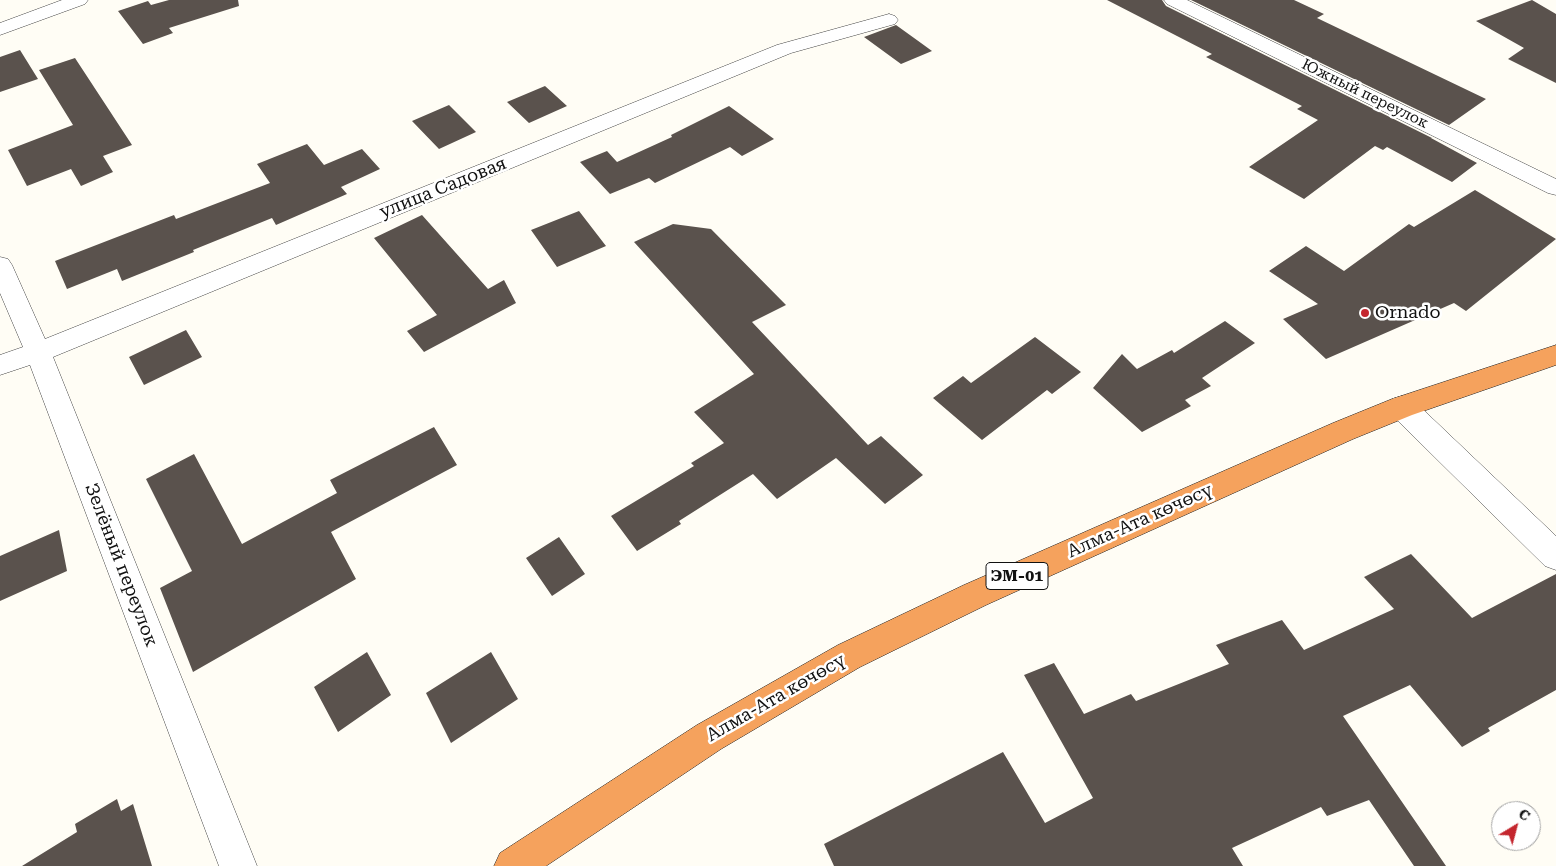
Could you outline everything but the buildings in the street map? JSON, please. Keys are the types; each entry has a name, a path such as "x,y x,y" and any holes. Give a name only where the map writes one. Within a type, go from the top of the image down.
{"highway":[{"name":"Алма-Ата көчөсү","path":"513,866 709,737 849,656 975,595 1343,431 1402,407 1556,355"}],"street":[{"path":"0,28 79,0"},
{"name":"Южный переулок","path":"1173,0 1556,188"},
{"name":"улица Садовая","path":"0,365 38,352 784,49 890,20"},
{"name":"Зелёный переулок","path":"0,265 38,352 238,866"},
{"path":"1402,407 1556,556"}],"place":[{"name":"Ornado","path":"1365,313"}]}
